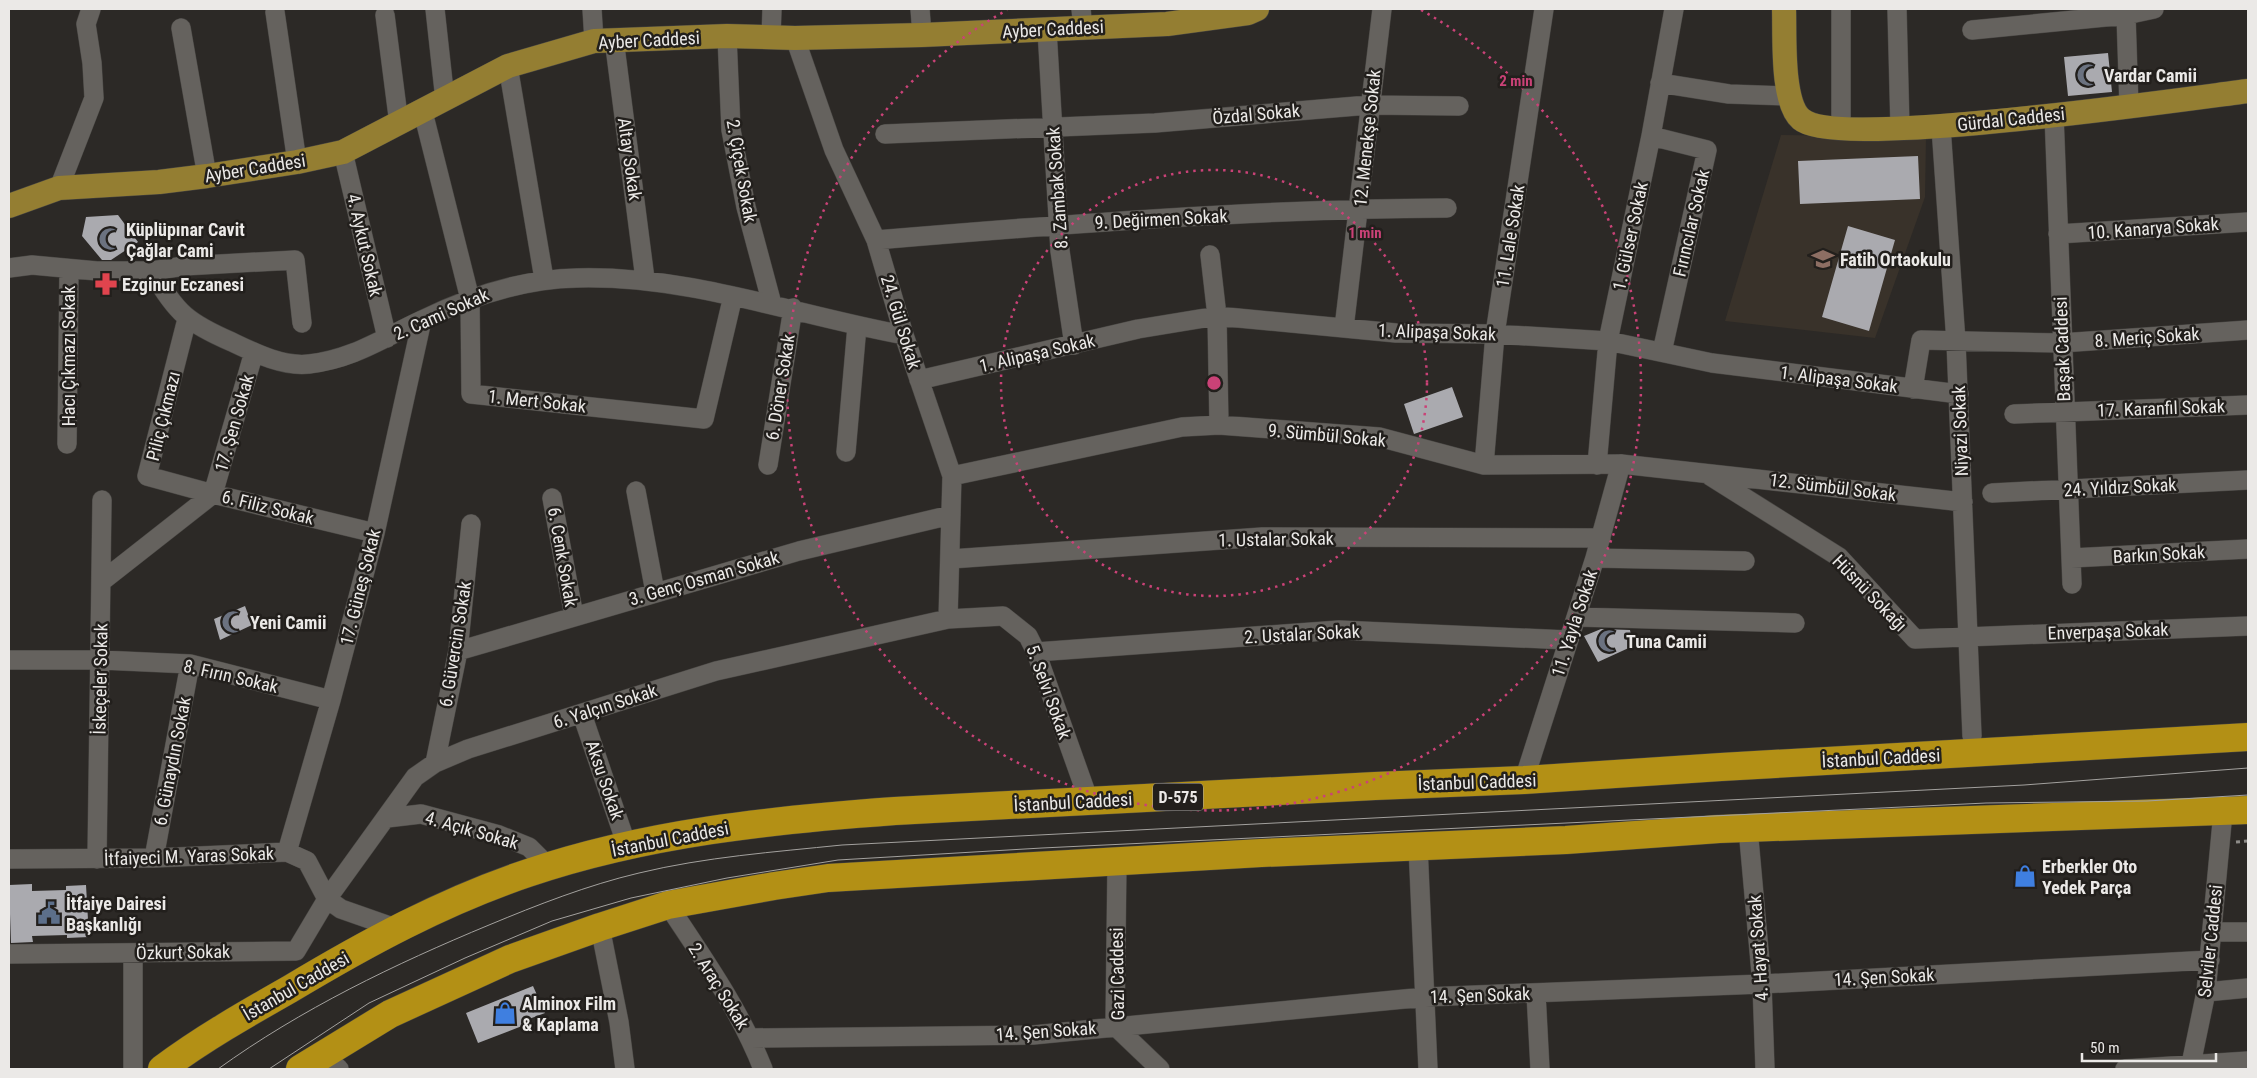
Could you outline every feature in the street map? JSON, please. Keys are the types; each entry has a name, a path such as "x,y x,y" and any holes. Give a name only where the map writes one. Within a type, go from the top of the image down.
{"highway":[{"name":"İstanbul Caddesi","path":"162,1069 231,1024 322,970 398,929 479,891 548,866 627,846 712,829 801,818 1089,801 1524,780 2248,737"},
{"path":"300,1069 331,1062 390,1014 510,959 668,905 828,878 1117,861 1566,840 1748,828 2236,811"}],"main road":[{"name":"Ayber Caddesi","path":"9,206 59,188 159,182 208,176 297,162 343,152 423,112 508,66 604,40 727,36 795,38 1047,30 1082,18 1167,24 1211,13 1248,13 1257,9"},
{"name":"Gürdal Caddesi","path":"1784,9 1788,96 1793,110 1800,119 1808,124 1841,129 1942,127 2248,91"}],"street":[{"path":"59,188 94,98 92,62 86,24 91,9"},
{"path":"435,9 445,100"},
{"name":"Altay Sokak","path":"592,9 604,40 646,279"},
{"path":"771,37 772,9"},
{"path":"920,9 922,35"},
{"name":"12. Menekşe Sokak","path":"1344,328 1360,208 1369,105 1382,9"},
{"name":"11. Lale Sokak","path":"1484,465 1495,334 1544,9"},
{"name":"1. Gülser Sokak","path":"1596,465 1608,341 1651,136 1674,9"},
{"path":"1841,9 1841,129"},
{"path":"1896,9 1900,128"},
{"path":"1972,30 2126,15 2154,9"},
{"path":"275,12 297,162"},
{"path":"385,15 399,124"},
{"path":"2126,15 2129,106"},
{"path":"181,28 208,176"},
{"name":"8. Zambak Sokak","path":"1047,30 1058,225 1074,344"},
{"name":"2. Çiçek Sokak","path":"727,36 731,130 746,207 772,304"},
{"name":"24. Gül Sokak","path":"795,38 834,150 876,240 904,335 952,476 948,619"},
{"path":"508,66 544,279"},
{"path":"1660,83 1729,94 1788,96"},
{"name":"Özdal Sokak","path":"885,134 1155,123 1369,105 1459,106"},
{"name":"1. Mert Sokak","path":"423,112 470,299 472,394 704,419 733,296"},
{"name":"Başak Caddesi","path":"2054,114 2072,584"},
{"name":"Niyazi Sokak","path":"1942,127 1956,342 1972,736"},
{"name":"Fırıncılar Sokak","path":"1651,136 1707,150 1662,352"},
{"name":"4. Aykut Sokak","path":"343,152 387,338"},
{"name":"9. Değirmen Sokak","path":"876,240 1058,225 1360,208 1447,208"},
{"name":"10. Kanarya Sokak","path":"2058,234 2248,222"},
{"path":"1210,255 1217,316 1219,425"},
{"path":"9,268 32,265 97,271 152,271 184,266 296,260 302,323"},
{"name":"Hacı Çıkmazı Sokak","path":"67,444 69,268"},
{"name":"2. Cami Sokak","path":"152,271 168,299 187,319 254,352 285,362 308,364 349,356 470,299 507,286 544,279 646,279 793,308 857,326 904,335"},
{"name":"6. Döner Sokak","path":"768,465 793,308"},
{"name":"1. Alipaşa Sokak","path":"919,380 1138,329 1217,316 1396,333 1495,334 1608,341 1712,363 1958,394"},
{"name":"Piliç Çıkmazı","path":"187,319 147,476 213,494"},
{"name":"17. Güneş Sokak","path":"288,852 331,700 374,533 422,320"},
{"path":"846,452 857,326"},
{"name":"8. Meriç Sokak","path":"1913,388 1921,340 2062,344 2248,330"},
{"name":"17. Şen Sokak","path":"213,494 254,352"},
{"name":"17. Karanfil Sokak","path":"2014,414 2248,405"},
{"name":"9. Sümbül Sokak","path":"952,476 1182,427 1219,425 1379,437 1484,465 1621,464 1703,472"},
{"name":"11. Yayla Sokak","path":"1524,780 1577,617 1621,464"},
{"name":"12. Sümbül Sokak","path":"1703,472 1963,502"},
{"name":"Hüsnü Sokağı","path":"1703,472 1839,557 1914,639 1968,637"},
{"name":"24. Yıldız Sokak","path":"1992,493 2248,480"},
{"path":"636,491 655,592"},
{"name":"6. Filiz Sokak","path":"101,582 213,494 374,533"},
{"name":"6. Cenk Sokak","path":"552,498 574,616"},
{"name":"İskeçeler Sokak","path":"97,859 102,500"},
{"name":"3. Genç Osman Sokak","path":"458,651 655,592 799,552 952,515"},
{"name":"6. Güvercin Sokak","path":"435,763 458,651 471,524"},
{"name":"1. Ustalar Sokak","path":"951,559 1262,537 1601,538"},
{"name":"Barkın Sokak","path":"2071,558 2248,549"},
{"path":"1595,558 1745,561"},
{"name":"5. Selvi Sokak","path":"948,619 1003,616 1028,636 1036,652 1089,801"},
{"path":"1577,617 1795,623"},
{"name":"6. Yalçın Sokak","path":"328,899 415,777 435,763 468,749 716,671 948,619"},
{"name":"Enverpaşa Sokak","path":"1968,637 2248,626"},
{"name":"2. Ustalar Sokak","path":"1036,652 1339,630 1568,640"},
{"name":"8. Fırın Sokak","path":"9,660 101,660 190,664 331,700"},
{"name":"6. Günaydın Sokak","path":"154,858 190,664"},
{"name":"Aksu Sokak","path":"582,714 627,846"},
{"name":"Selviler Caddesi","path":"2191,1066 2206,992 2213,932 2236,811"},
{"name":"4. Açık Sokak","path":"387,818 421,814 499,835 529,847 548,866"},
{"name":"4. Hayat Sokak","path":"1748,828 1762,984 1765,1069"},
{"path":"1418,846 1428,1069"},
{"name":"İtfaiyeci M. Yaras Sokak","path":"9,859 154,858 288,852 307,861 328,899 341,909 398,929"},
{"name":"Gazi Caddesi","path":"1117,861 1115,1026 1160,1069"},
{"name":"Özkurt Sokak","path":"9,954 296,951 328,899"},
{"name":"2. Araç Sokak","path":"668,905 751,1038 763,1069"},
{"path":"600,927 619,1022 625,1069"},
{"path":"2213,932 2248,932"},
{"path":"133,953 133,1069"},
{"name":"14. Şen Sokak","path":"751,1038 1033,1035 1425,997 1762,984 2210,960"},
{"path":"2206,992 2248,988"},
{"path":"1536,993 1540,1069"},
{"path":"2125,1069 2248,1061"}],"shaded area":[{"name":"Fatih Ortaokulu","path":"1781,135 1926,137 1925,197 1875,338 1725,321"}],"building":[{"name":"Vardar Camii","path":"2108,53 2112,92 2068,96 2064,57"},
{"path":"1918,156 1920,199 1800,204 1798,161"},
{"name":"Küplüpınar Cavit Çağlar Cami","path":"118,215 138,242 111,260 102,260 82,236 86,217"},
{"path":"1848,226 1895,240 1869,331 1822,317"},
{"path":"1452,387 1463,417 1414,434 1404,404"},
{"name":"Yeni Camii","path":"245,606 252,625 220,640 214,619"},
{"name":"Tuna Camii","path":"1601,629 1630,630 1633,646 1598,662 1584,636"},
{"name":"İtfaiye Dairesi Başkanlığı","path":"32,884 32,891 66,890 66,886 86,885 89,937 67,938 67,935 32,936 33,942 11,943 9,885"},
{"path":"533,986 545,1013 521,1022 522,1026 478,1043 466,1013"}],"tram line":[{"path":"218,1069 315,1007 384,972 489,925 601,883 664,867 714,859 842,845 2024,785 2248,768"},
{"path":"269,1069 369,1003 465,958 552,921 631,898 727,878 838,860 1042,848 1986,803 2147,801 2248,795"}],"place":[{"name":"Vardar Camii","path":"2088,75"},
{"name":"Küplüpınar Cavit Çağlar Cami","path":"110,239"},
{"name":"Fatih Ortaokulu","path":"1823,259"},
{"name":"Ezginur Eczanesi","path":"106,284"},
{"name":"Yeni Camii","path":"233,622"},
{"name":"Tuna Camii","path":"1609,641"},
{"name":"Erberkler Oto Yedek Parça","path":"2025,876"},
{"name":"İtfaiye Dairesi Başkanlığı","path":"49,913"},
{"name":"Alminox Film & Kaplama","path":"505,1013"}]}
